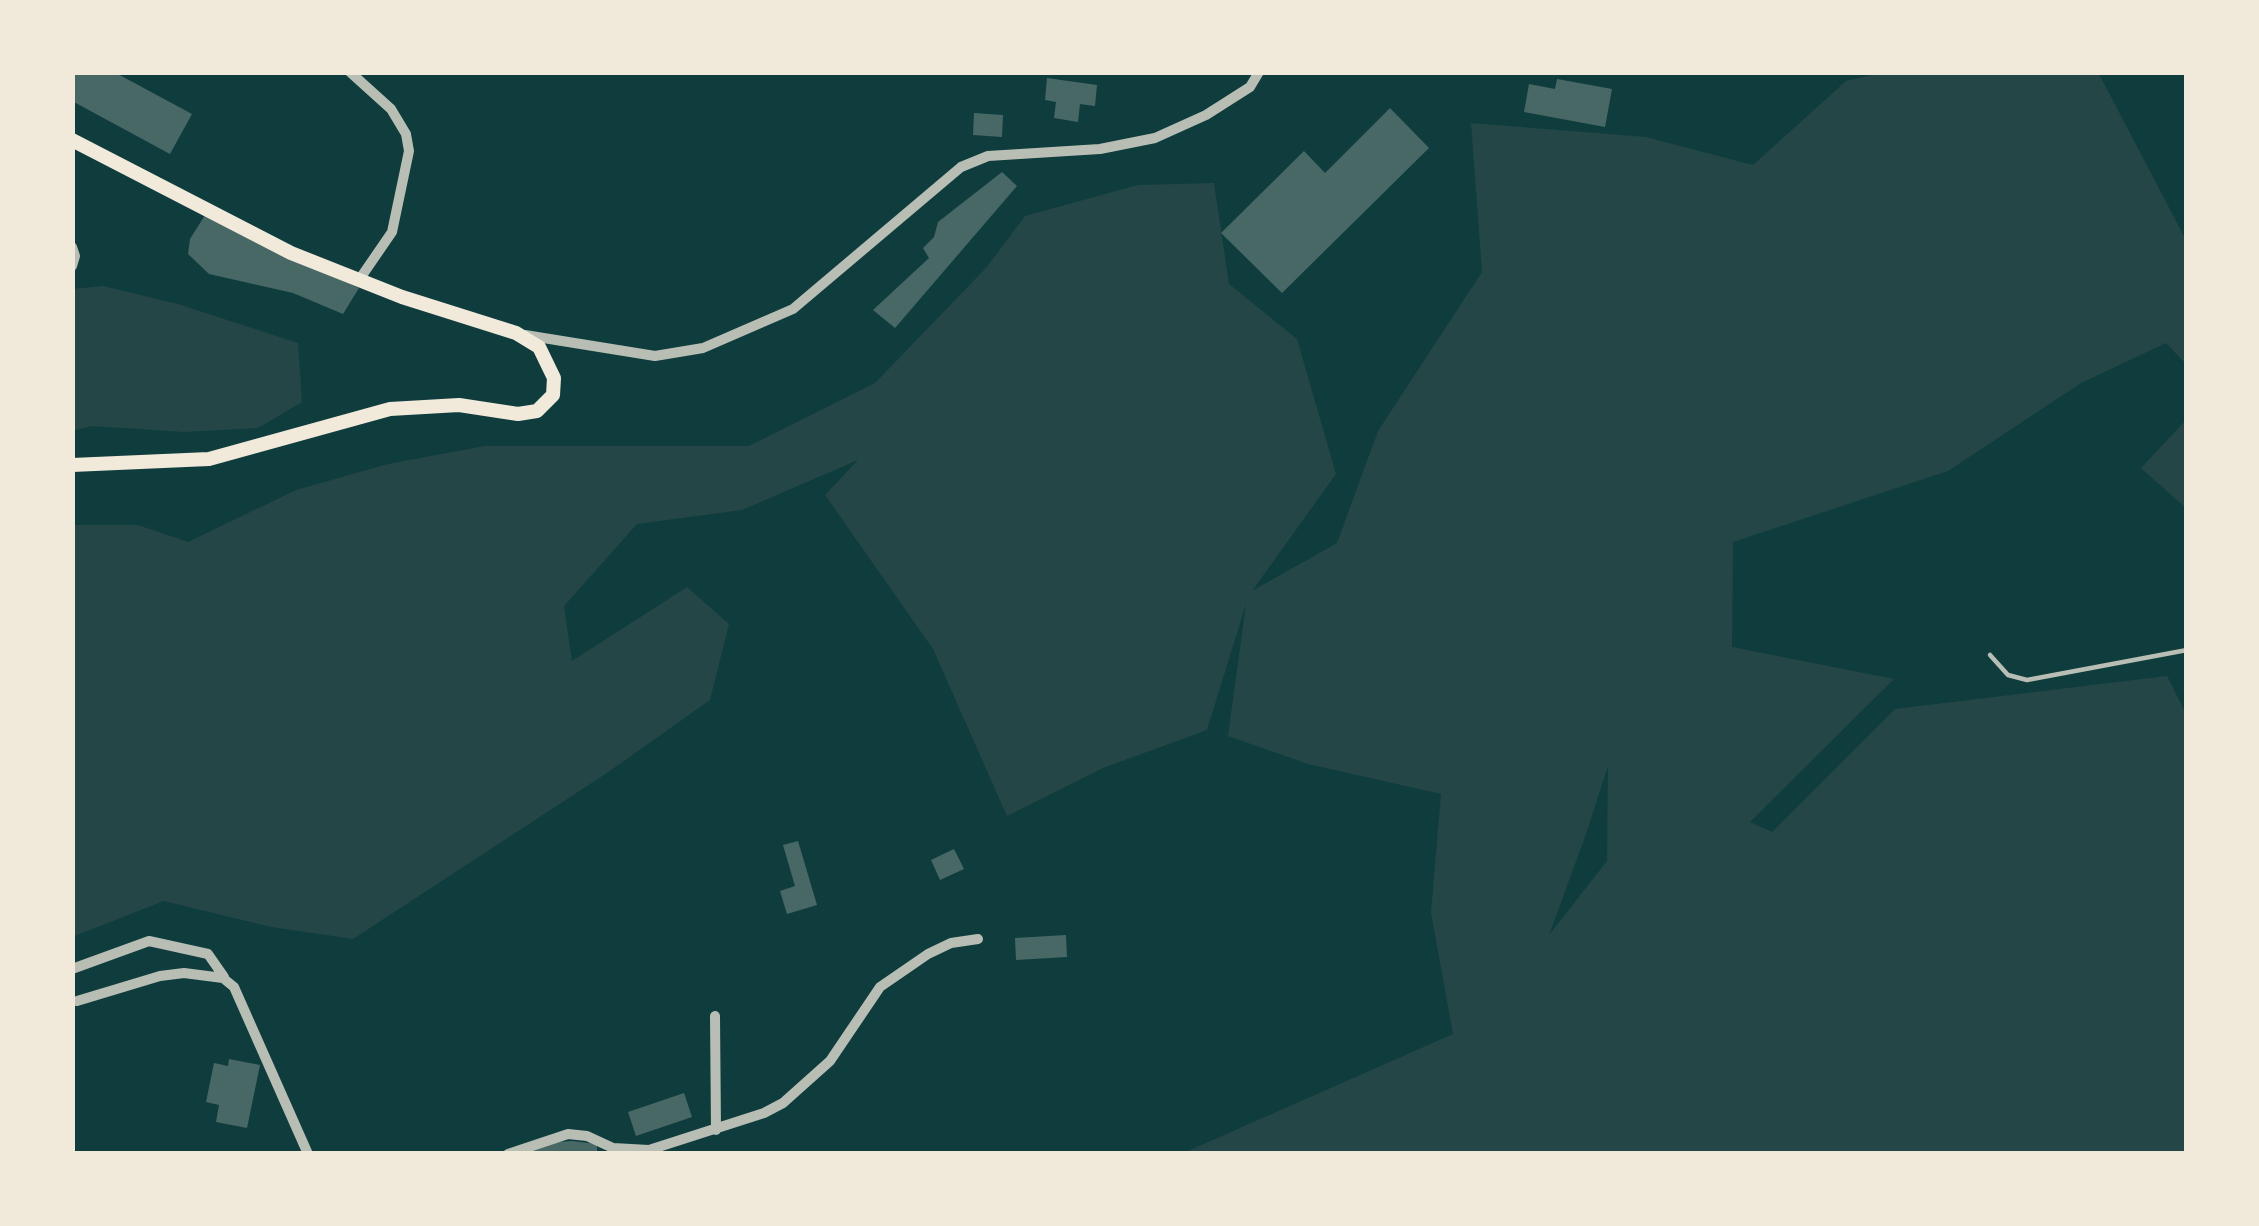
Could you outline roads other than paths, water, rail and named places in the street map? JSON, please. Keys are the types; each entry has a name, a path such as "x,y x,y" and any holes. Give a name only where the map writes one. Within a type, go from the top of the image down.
{"main road":[{"path":"72,140 291,253 516,333 539,347 554,378 553,395 537,411 518,414 460,405 390,409 209,459 72,465"}],"street":[{"path":"350,72 391,109 410,151 392,232 359,280"},
{"path":"516,333 655,356 703,348 794,309 961,167 988,156 1100,149 1155,138 1206,115 1250,87 1258,72"},
{"path":"72,247 72,266"},
{"path":"508,1154 568,1134 628,1151 649,1150 764,1113 807,1084 848,1037 880,987 901,970 951,944 978,938"},
{"path":"72,970 148,941 208,954 234,987 308,1154"},
{"path":"77,1001 160,976 208,974 227,981"},
{"path":"715,1016 716,1130"}],"lane":[{"path":"1990,655 2008,675 2027,680 2187,650"}]}
